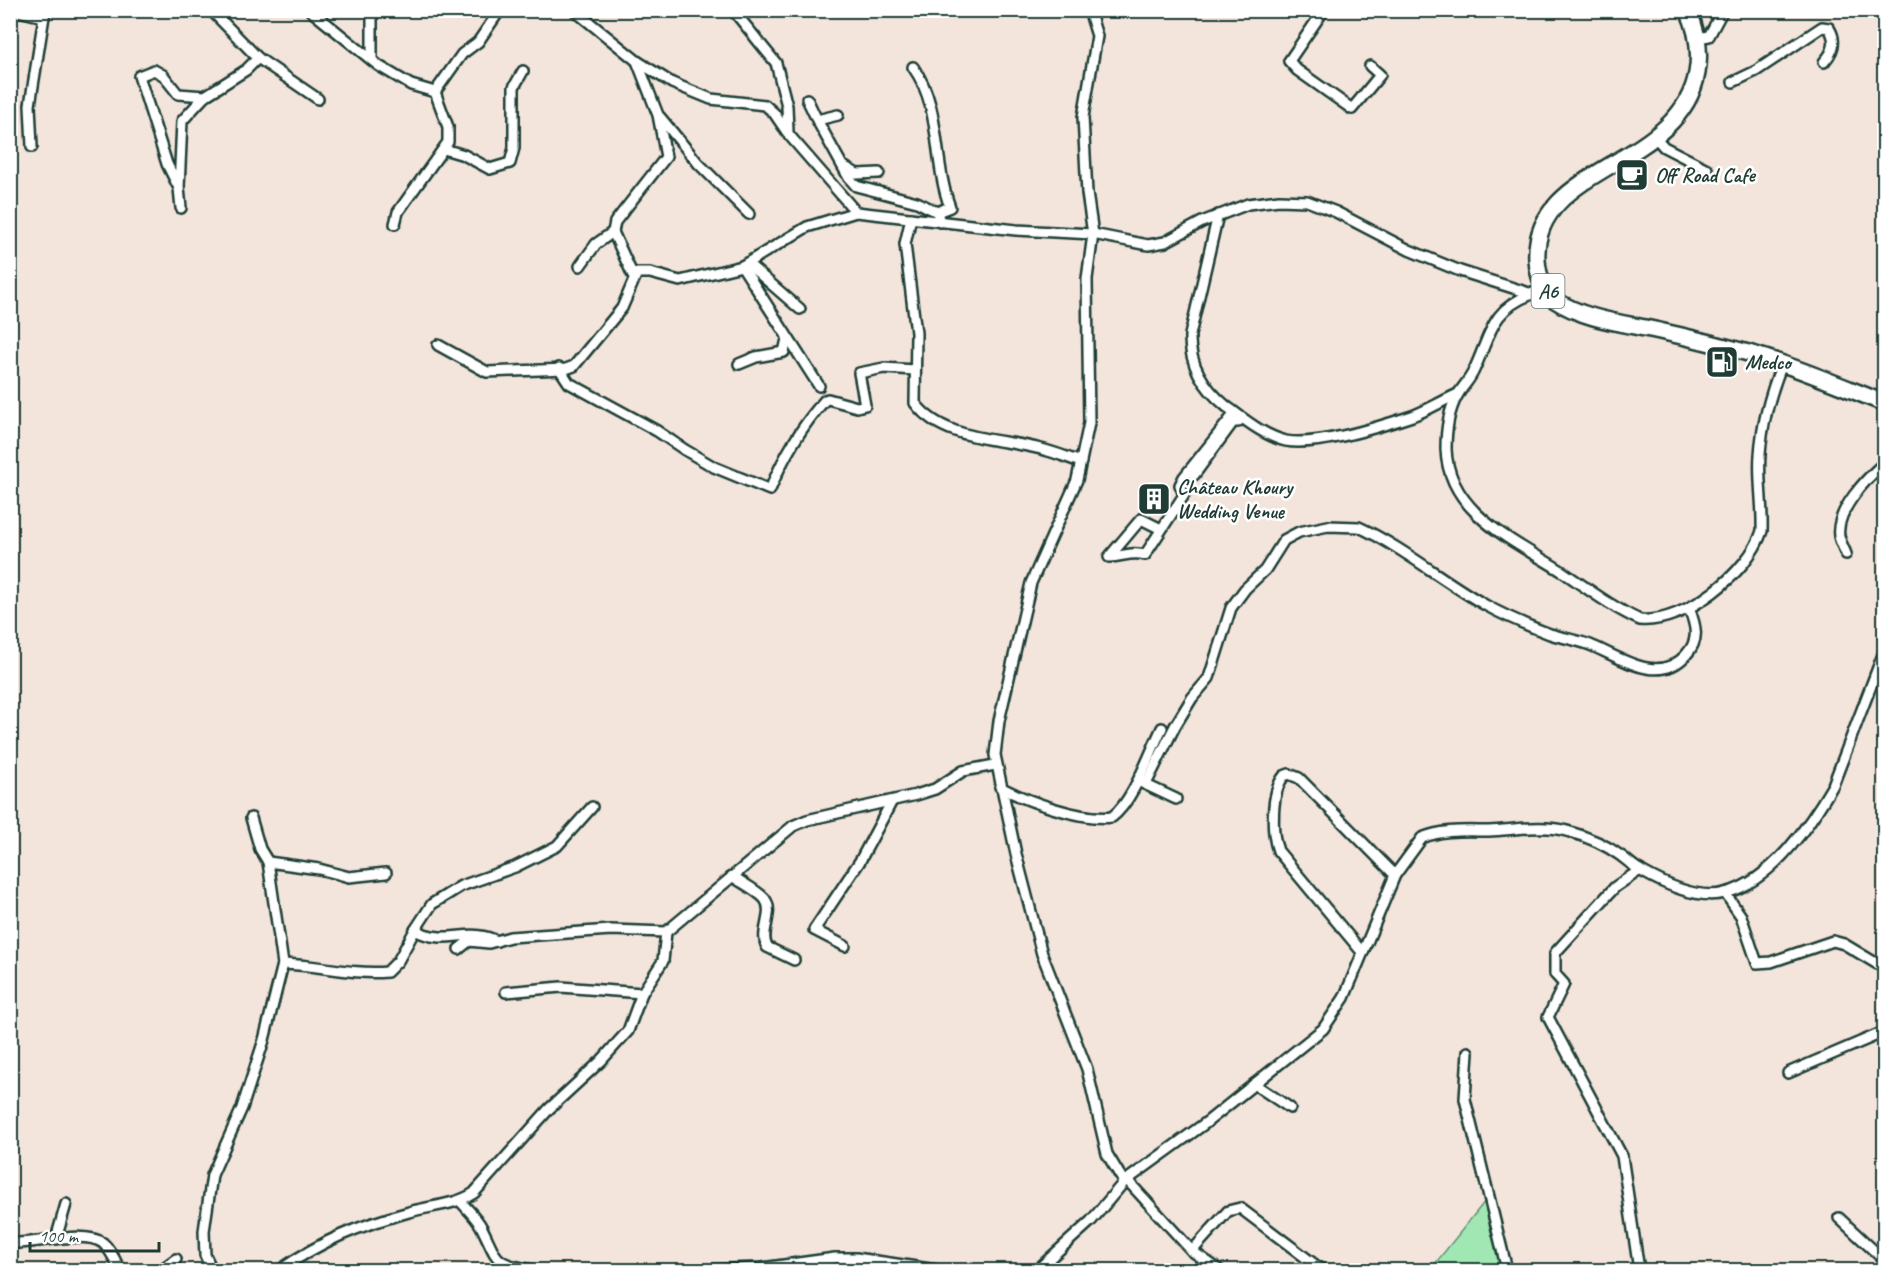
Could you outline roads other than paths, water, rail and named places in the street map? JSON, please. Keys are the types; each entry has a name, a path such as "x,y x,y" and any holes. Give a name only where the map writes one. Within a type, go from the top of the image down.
{"highway":[{"name":"A6","path":"1689,10 1698,38 1698,68 1689,100 1671,125 1656,138 1586,179 1554,208 1542,231 1538,245 1538,291 1579,312 1782,364 1884,403"}],"street":[{"path":"14,10 44,14 40,57 30,105 32,147"},
{"path":"211,10 258,58 318,99"},
{"path":"310,10 372,60 411,85 435,92"},
{"path":"372,10 372,60"},
{"path":"435,92 462,54 478,42 500,10"},
{"path":"574,10 637,61 672,83 711,99 765,105 774,112 789,135 856,212"},
{"path":"732,10 776,63 787,106 789,135"},
{"path":"1089,10 1097,36 1097,47 1083,117 1087,193 1093,234 1087,279 1089,423 1077,480 1031,583 1026,600 999,721 995,765 1042,954 1087,1069 1107,1154 1126,1181 1192,1251 1219,1270"},
{"path":"1324,10 1289,61 1297,70 1352,109 1380,75 1370,66"},
{"path":"1698,38 1710,36 1723,10"},
{"path":"1733,82 1756,70 1822,27 1829,28 1834,36 1833,53 1824,62"},
{"path":"181,208 178,188 182,121 205,96 246,70 258,58"},
{"path":"634,278 614,232 615,222 666,157 658,115 637,61"},
{"path":"913,67 928,96 943,187 950,207 937,212"},
{"path":"178,188 167,165 139,76 154,70 163,75 178,94 205,96"},
{"path":"444,149 464,155 490,169 510,163 514,148 514,87 523,71"},
{"path":"395,224 398,212 448,142 448,127 435,92"},
{"path":"807,99 842,167 856,186 917,202 937,212 940,222"},
{"path":"658,115 698,163 749,214"},
{"path":"817,120 838,115"},
{"path":"1656,138 1664,147 1707,169"},
{"path":"842,167 846,166 857,174 879,173"},
{"path":"438,345 454,352 480,371 494,373 574,366 622,308 634,278 642,272 680,281 744,265 807,227 856,212 1016,230 1093,234 1148,245 1164,242 1218,215 1264,201 1307,201 1336,212 1409,250 1460,271 1538,291"},
{"path":"1218,215 1190,335 1190,349 1200,377 1217,399 1235,413 1250,424 1284,440 1319,440 1412,416 1458,394"},
{"path":"911,218 905,244 914,310 915,403 935,422 950,429 1041,449 1081,462"},
{"path":"580,266 596,244 614,232"},
{"path":"744,265 800,309"},
{"path":"744,265 787,339 819,386"},
{"path":"1538,291 1514,301 1495,319 1469,381 1458,394 1449,417 1447,461 1462,496 1474,512 1501,534 1630,616 1641,620 1660,620 1689,608 1731,576 1759,540 1762,531 1760,457 1763,426 1768,399 1782,364"},
{"path":"740,364 756,357 784,352 787,339"},
{"path":"558,368 568,383 649,426 714,466 770,490 776,475 809,420 825,400 857,407 865,405 859,373 884,368 915,370"},
{"path":"1161,529 1141,519 1109,557 1119,557 1133,551 1145,555 1184,495 1180,485 1184,477 1235,413"},
{"path":"1194,474 1233,422 1250,424"},
{"path":"1846,554 1839,536 1841,518 1861,486 1884,463"},
{"path":"1000,787 1021,797 1105,818 1117,814 1141,783 1192,698 1209,678 1226,620 1236,600 1265,570 1284,540 1299,532 1340,524 1359,527 1488,607 1526,624 1591,645 1619,660 1648,669 1674,666 1692,646 1696,637 1696,627 1689,608"},
{"path":"1037,1270 1091,1221 1126,1181 1323,1029 1344,998 1395,875 1422,838 1432,834 1555,828 1593,840 1640,870 1687,891 1725,893 1749,882 1777,862 1825,799 1833,785 1884,652"},
{"path":"1141,783 1162,728"},
{"path":"459,949 466,941 497,941 611,930 666,932 800,822 935,789 963,771 995,765"},
{"path":"1362,952 1278,850 1273,838 1276,796 1284,776 1289,774 1299,778 1395,875"},
{"path":"1141,783 1176,799"},
{"path":"845,946 814,930 860,861 892,801"},
{"path":"283,964 314,965 360,975 387,972 398,961 432,904 461,886 515,867 557,846 592,807"},
{"path":"212,1270 205,1255 204,1231 212,1175 242,1108 264,1040 283,964 268,862 260,849 251,818"},
{"path":"268,862 319,869 350,877 386,873"},
{"path":"1639,1270 1622,1156 1548,1017 1564,984 1555,974 1555,953 1615,887 1640,870"},
{"path":"732,876 766,900 769,910 764,935 767,947 794,960"},
{"path":"1725,893 1741,916 1757,963 1771,962 1833,941 1844,944 1884,968"},
{"path":"415,930 430,938 448,939 471,933 485,935 497,941"},
{"path":"280,1270 329,1239 433,1205 461,1202 474,1193 549,1110 601,1061 628,1031 642,993 663,961 666,932"},
{"path":"506,992 561,987 642,993"},
{"path":"1788,1073 1884,1032"},
{"path":"1468,1052 1465,1099 1479,1167 1507,1270"},
{"path":"1254,1084 1290,1108"},
{"path":"461,1202 478,1221 497,1260 532,1270"},
{"path":"56,1239 66,1204"},
{"path":"1192,1251 1228,1211 1240,1208 1322,1270"},
{"path":"1839,1218 1884,1260"},
{"path":"10,1244 56,1239 100,1242 120,1270"},
{"path":"701,1270 762,1268 834,1258 855,1258 937,1270"},
{"path":"161,1270 176,1259 172,1270"}],"place":[{"name":"Off Road Cafe","path":"1632,175"},
{"name":"Medco","path":"1722,362"},
{"name":"Château Khoury Wedding Venue","path":"1154,499"}]}
